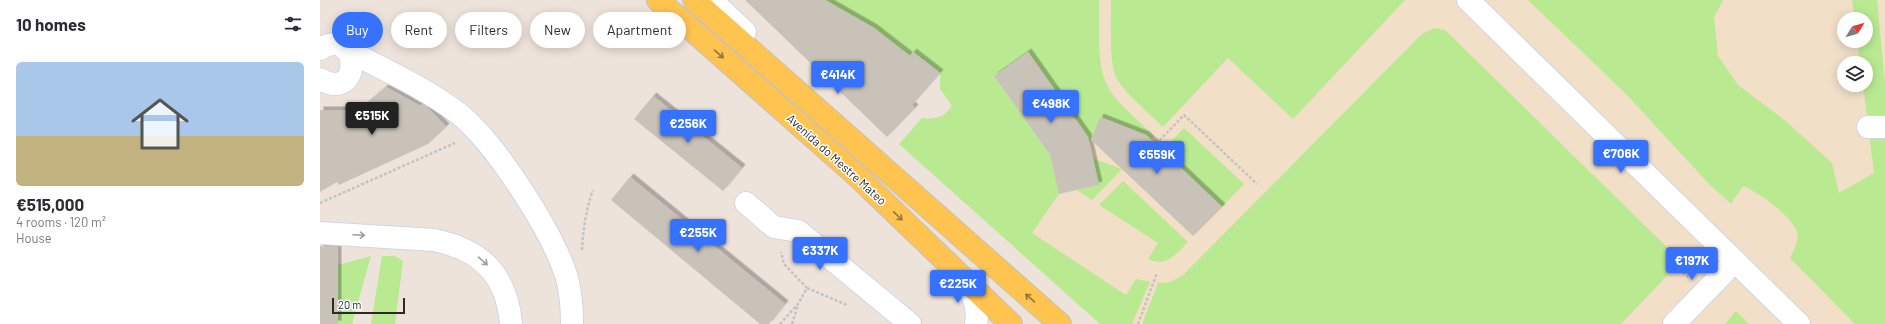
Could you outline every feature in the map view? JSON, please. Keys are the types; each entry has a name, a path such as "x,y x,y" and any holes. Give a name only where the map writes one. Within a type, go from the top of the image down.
{"main road":[{"name":"Avenida do Mestre Mateo","path":"658,0 856,174 1011,324"},
{"name":"Avenida do Mestre Mateo","path":"694,0 1060,324"}],"street":[{"path":"711,0 924,197 936,215"},
{"path":"1468,0 1799,324"},
{"path":"320,49 332,44 345,49 419,88 458,113 478,133 508,170 554,248 567,281 571,302 572,324"},
{"path":"344,80 348,76 352,64 349,53 345,49"},
{"path":"320,79 332,84 365,75 388,72"},
{"path":"746,204 774,227 798,231 910,324"},
{"path":"320,233 434,240 450,243 467,250 484,261 499,278 510,305 511,324"},
{"path":"1674,324 1735,261"},
{"path":"968,283 975,300 977,314 976,324"}],"path":[{"path":"1156,144 1184,115 1257,184"},
{"path":"320,203 478,133"},
{"path":"774,227 784,264 807,288 848,305"},
{"path":"1138,324 1157,273"},
{"path":"780,324 798,304 807,288"},
{"path":"792,324 798,304"}],"shaded area":[{"path":"972,0 1885,0 1885,324 1100,324 946,186"}],"green space":[{"path":"825,0 1099,0 1099,43 1101,64 1106,83 1121,104 1154,136 1128,163 1126,161 1138,132 1100,117 1089,146 1084,132 1028,52 994,76 1050,155 1059,194 1032,233 1126,295 1136,279 1150,282 1132,324 1100,324 899,144 922,118 931,119 939,117 946,113 952,106 940,89 940,73 913,52 910,56 874,28"},
{"path":"1111,0 1405,0 1293,119 1228,58 1163,127 1124,89 1116,77 1111,51"},
{"path":"1528,0 1723,0 1714,17 1718,56 1738,85 1787,122 1832,163 1839,193 1874,173 1864,92 1873,92 1873,56 1859,56 1858,48 1873,48 1873,12 1854,12 1852,0 1877,0 1885,83 1885,324 1855,324 1790,258 1796,245 1798,235 1794,225 1788,218 1757,193 1743,186 1731,204 1710,185 1626,94"},
{"path":"1434,28 1445,30 1681,261 1621,324 1142,324 1158,283 1170,282 1183,275 1422,34"},
{"path":"1184,128 1244,184 1222,207 1163,150"},
{"path":"1092,158 1122,169 1092,200 1077,190 1098,185"},
{"path":"1123,181 1188,242 1175,255 1165,261 1160,262 1148,259 1158,243 1099,205"},
{"path":"371,256 352,324 338,324 338,265"},
{"path":"382,256 395,256 403,261 395,324 371,324"},
{"path":"1736,311 1749,324 1725,324"}],"building":[{"path":"745,0 825,0 874,28 910,56 913,52 940,73 912,105 915,108 887,137"},
{"path":"1028,52 1088,137 1099,185 1059,194 1050,155 994,76"},
{"path":"386,87 420,106 422,104 427,107 446,127 428,144 339,185 337,182 320,192 320,110 359,110"},
{"path":"653,96 742,168 723,191 634,119"},
{"path":"1100,117 1146,135 1222,207 1193,236 1091,140"},
{"path":"630,177 785,304 769,324 760,324 611,200"},
{"path":"320,246 338,247 338,324 320,324"}]}
